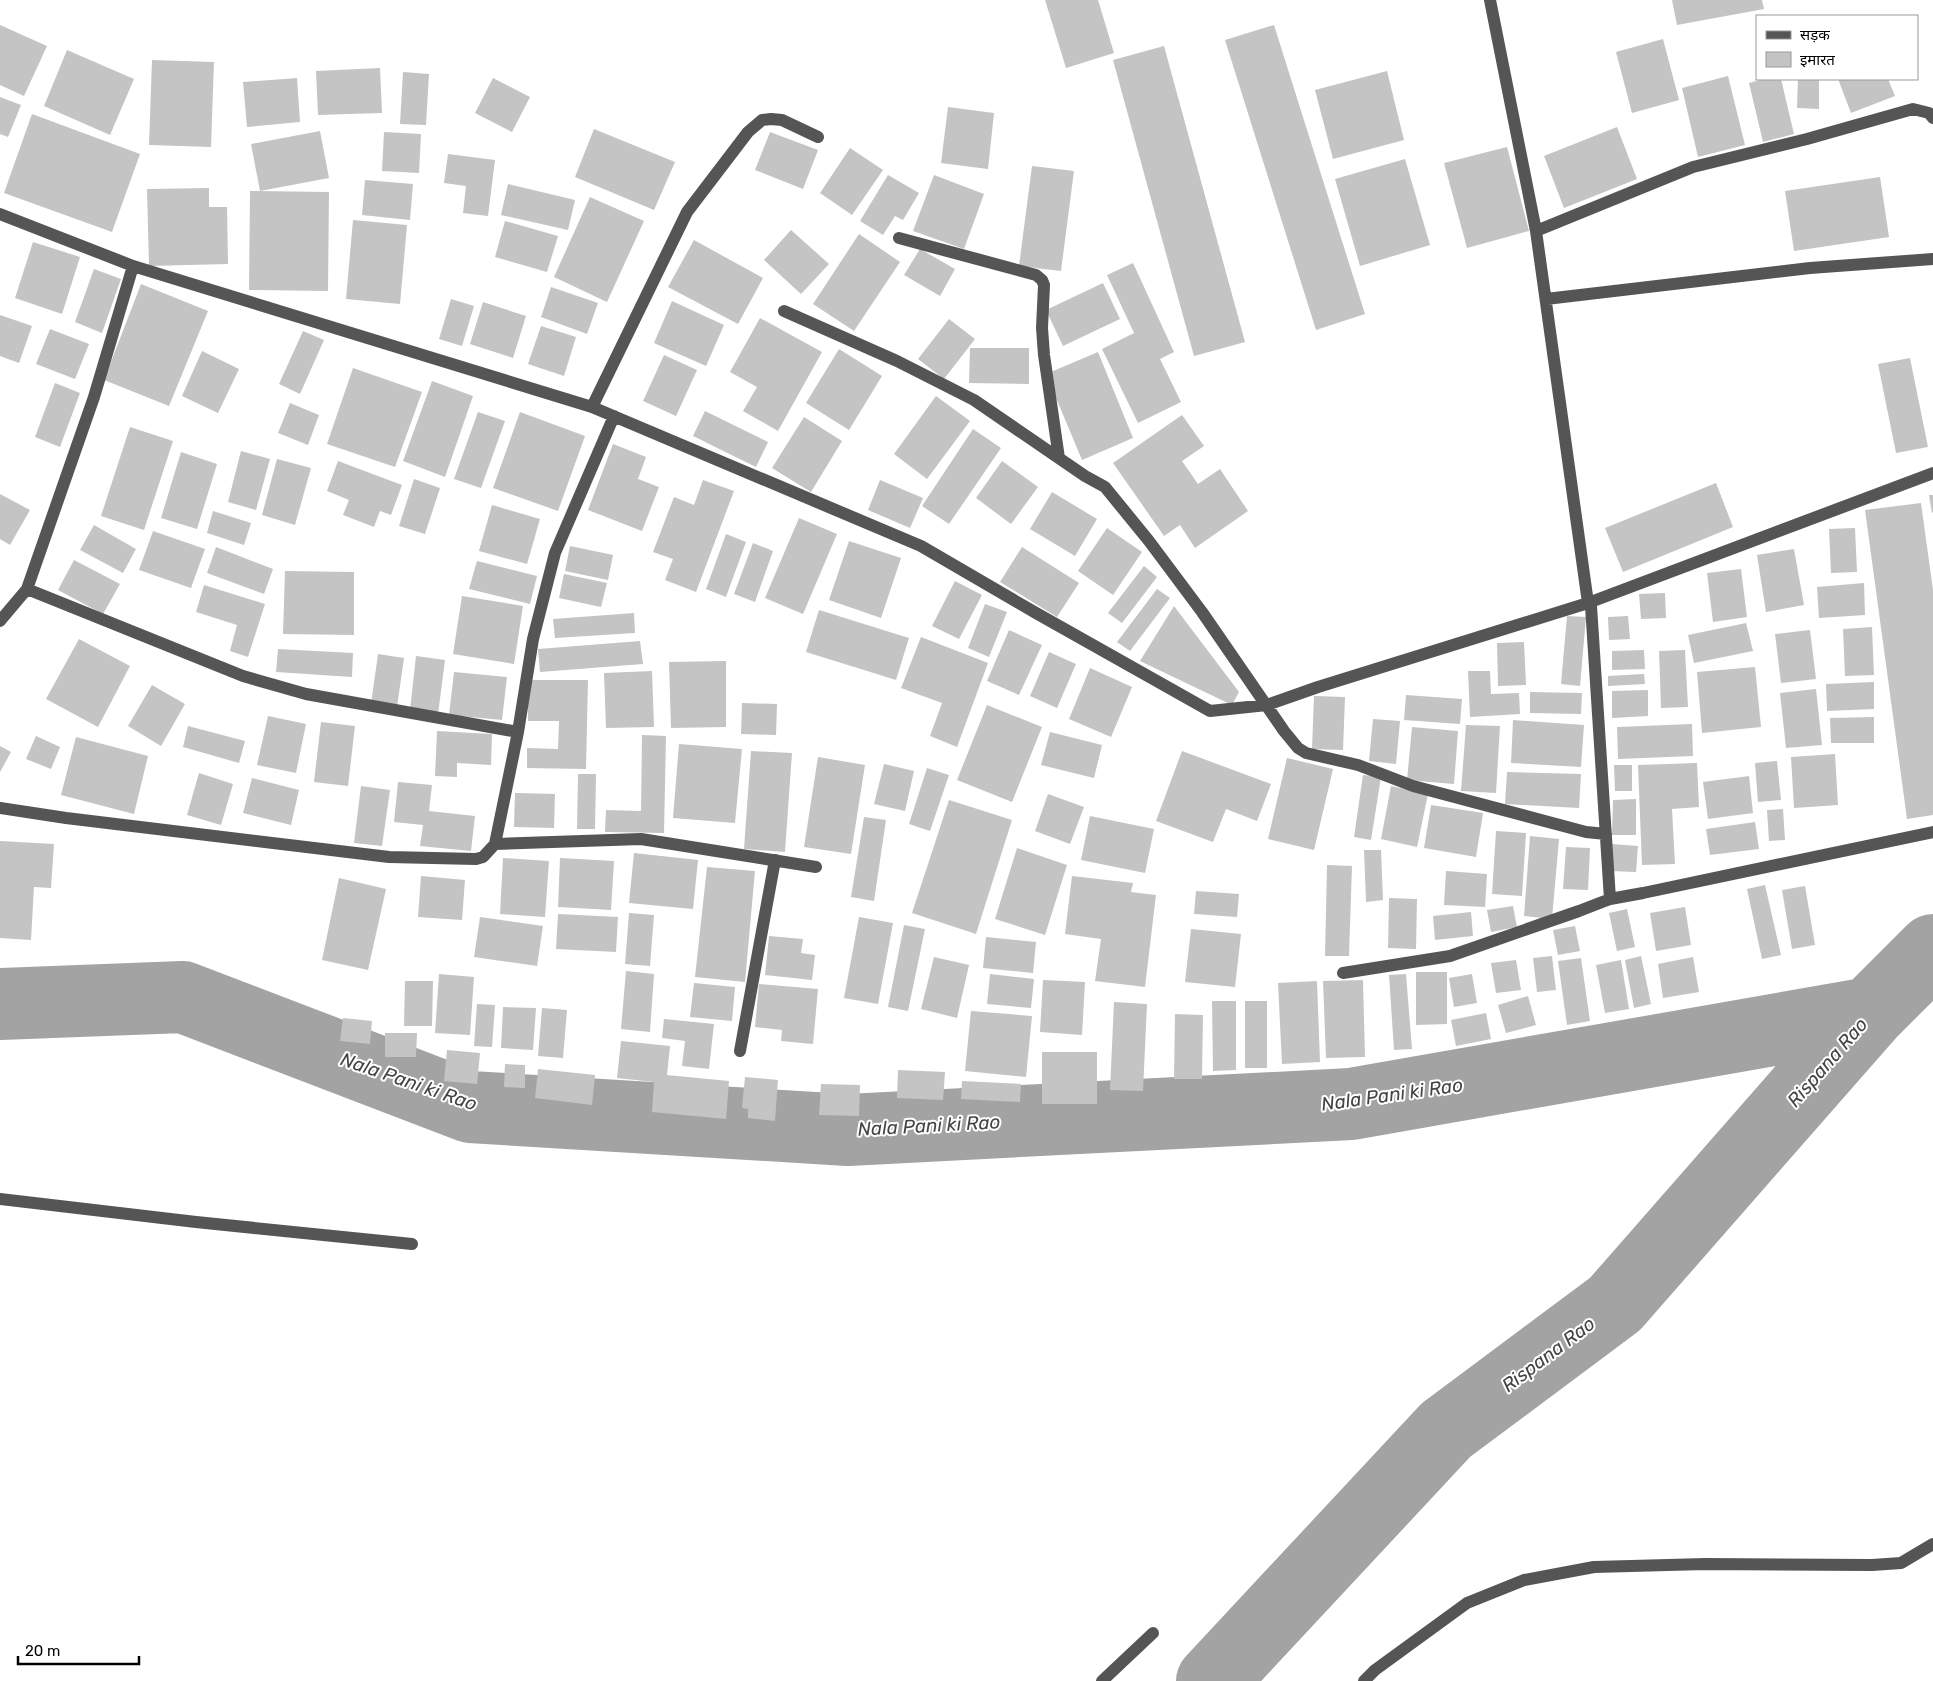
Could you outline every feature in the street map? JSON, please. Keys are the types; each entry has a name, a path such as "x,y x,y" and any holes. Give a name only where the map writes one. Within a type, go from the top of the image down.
{"street":[{"path":"1490,0 1536,231 1588,603 1591,606 1610,899"},
{"path":"1536,231 1693,167 1807,139 1913,109 1929,113 1933,118"},
{"path":"592,407 687,212 748,132 762,120 771,119 782,120 818,137"},
{"path":"0,214 133,266 592,407 614,416 921,546 1210,711 1267,706 1318,687 1588,603 1933,473"},
{"path":"899,238 1036,275 1042,280 1044,285 1042,328 1044,354 1059,458"},
{"path":"1546,299 1810,268 1933,259"},
{"path":"0,621 27,589 94,397 133,266"},
{"path":"784,311 897,361 974,400 1085,476 1105,487 1149,541 1202,612 1290,740 1306,753 1358,765 1420,788 1586,832 1606,834"},
{"path":"0,808 75,819 389,857 476,859 482,857 495,844 518,732 533,639 554,553 614,416"},
{"path":"27,589 252,678 306,694 518,732"},
{"path":"1343,973 1450,956 1610,899 1933,832"},
{"path":"495,844 641,839 816,867"},
{"path":"740,1051 775,860"},
{"path":"0,1200 412,1244"},
{"path":"1364,1681 1375,1670 1467,1603 1524,1580 1594,1567 1705,1564 1872,1565 1901,1563 1933,1544"},
{"path":"1102,1681 1153,1632"}],"building":[{"path":"1045,0 1098,0 1114,53 1066,68"},
{"path":"1672,0 1762,0 1764,9 1677,25"},
{"path":"0,25 47,46 24,96 0,85"},
{"path":"1274,25 1365,314 1316,330 1225,40"},
{"path":"1663,39 1679,100 1632,113 1616,52"},
{"path":"1164,46 1245,342 1194,356 1113,60"},
{"path":"67,50 134,79 110,135 44,106"},
{"path":"152,60 214,62 211,147 149,145"},
{"path":"380,68 382,113 318,115 316,71"},
{"path":"1387,71 1404,140 1333,159 1315,90"},
{"path":"403,72 429,74 426,125 400,124"},
{"path":"1728,76 1745,145 1698,157 1682,88"},
{"path":"297,78 300,122 247,127 243,82"},
{"path":"493,78 530,97 512,132 475,113"},
{"path":"1760,80 1781,80 1794,134 1763,142 1749,83"},
{"path":"1798,80 1819,80 1819,109 1797,108"},
{"path":"1838,80 1888,80 1895,96 1851,113"},
{"path":"0,97 21,105 8,137 0,134"},
{"path":"948,107 994,113 988,169 941,163"},
{"path":"32,114 140,154 112,232 4,193"},
{"path":"1617,127 1637,179 1564,208 1544,156"},
{"path":"594,129 675,162 654,210 575,177"},
{"path":"320,131 329,178 260,191 251,144"},
{"path":"384,132 421,134 419,173 382,171"},
{"path":"770,132 818,150 803,189 755,170"},
{"path":"1507,147 1529,231 1467,248 1444,163"},
{"path":"850,148 883,170 852,215 820,193"},
{"path":"448,154 495,160 488,216 463,213 466,186 444,183"},
{"path":"1405,159 1430,245 1360,266 1335,179"},
{"path":"1032,166 1074,171 1061,271 1019,266"},
{"path":"888,175 919,193 903,220 895,216 883,235 860,221"},
{"path":"934,175 984,194 964,249 913,231"},
{"path":"1880,177 1889,237 1794,251 1785,191"},
{"path":"365,180 413,184 410,220 362,215"},
{"path":"508,184 575,200 568,230 501,215"},
{"path":"209,188 209,207 227,207 228,264 149,266 147,189"},
{"path":"250,191 329,192 328,291 249,290"},
{"path":"590,197 644,221 607,302 554,277"},
{"path":"353,220 407,225 400,304 346,299"},
{"path":"505,221 558,236 547,272 495,257"},
{"path":"791,230 829,264 801,294 764,260"},
{"path":"859,234 900,262 854,331 813,304"},
{"path":"694,240 763,278 738,324 668,287"},
{"path":"33,242 80,257 62,314 15,298"},
{"path":"920,249 955,269 940,296 904,275"},
{"path":"1133,263 1174,352 1160,359 1181,402 1138,423 1102,349 1134,333 1107,275"},
{"path":"94,269 121,279 102,333 75,322"},
{"path":"1103,283 1120,319 1063,346 1046,310"},
{"path":"141,284 208,311 169,406 104,380"},
{"path":"551,287 598,303 587,334 541,317"},
{"path":"451,299 474,306 462,346 439,339"},
{"path":"672,301 724,325 706,366 654,343"},
{"path":"483,302 526,316 513,358 470,344"},
{"path":"0,315 32,326 19,363 0,356"},
{"path":"760,318 822,352 778,431 743,411 757,387 730,372"},
{"path":"949,319 975,339 944,379 918,359"},
{"path":"541,326 576,337 564,376 528,364"},
{"path":"50,329 89,344 75,379 36,364"},
{"path":"303,331 324,340 300,394 279,384"},
{"path":"970,348 1029,348 1029,384 969,383"},
{"path":"839,349 882,376 849,430 806,403"},
{"path":"202,351 239,369 218,413 182,396"},
{"path":"1098,352 1133,438 1082,460 1046,374"},
{"path":"664,355 697,370 676,416 643,401"},
{"path":"1910,358 1928,447 1896,453 1878,364"},
{"path":"353,368 422,392 395,467 327,444"},
{"path":"432,381 473,396 445,477 403,461"},
{"path":"55,383 80,393 60,447 35,437"},
{"path":"936,396 970,421 927,479 894,454"},
{"path":"290,403 319,415 308,445 278,433"},
{"path":"705,411 768,442 756,467 693,436"},
{"path":"478,412 505,421 481,488 454,479"},
{"path":"520,412 585,436 558,511 493,488"},
{"path":"1182,415 1204,446 1182,461 1198,484 1220,469 1248,511 1195,548 1180,525 1164,536 1113,463"},
{"path":"804,417 842,441 811,492 772,468"},
{"path":"130,427 173,441 144,530 101,516"},
{"path":"973,429 1001,448 949,524 922,506"},
{"path":"613,444 646,457 638,479 659,487 642,531 588,510"},
{"path":"241,451 270,459 256,510 228,502"},
{"path":"181,452 217,464 197,529 161,518"},
{"path":"277,459 311,468 295,525 262,515"},
{"path":"338,461 402,485 391,515 380,511 374,527 343,515 349,500 327,491"},
{"path":"1002,461 1038,487 1011,524 976,498"},
{"path":"414,479 440,488 425,534 399,526"},
{"path":"703,480 734,491 696,592 665,580 673,559 653,552 674,497 694,505"},
{"path":"880,480 923,498 910,528 868,510"},
{"path":"1716,483 1733,527 1623,572 1605,528"},
{"path":"1052,492 1097,519 1075,556 1030,529"},
{"path":"0,494 30,510 10,545 0,539"},
{"path":"1929,495 1933,495 1932,513"},
{"path":"1921,503 1933,590 1933,815 1907,819 1865,510"},
{"path":"492,505 540,519 527,564 479,551"},
{"path":"213,511 251,523 244,545 207,533"},
{"path":"799,518 837,534 803,614 765,598"},
{"path":"94,525 136,549 123,573 80,550"},
{"path":"1107,528 1142,552 1113,595 1078,571"},
{"path":"1855,528 1857,572 1831,573 1829,529"},
{"path":"153,531 205,549 191,588 139,570"},
{"path":"726,534 746,542 726,597 706,589"},
{"path":"849,541 901,558 881,618 829,600"},
{"path":"753,543 773,551 755,602 734,594"},
{"path":"570,546 613,555 608,580 565,571"},
{"path":"216,547 273,569 264,594 207,573"},
{"path":"1022,547 1079,583 1057,617 1000,582"},
{"path":"1794,549 1804,605 1766,612 1757,555"},
{"path":"74,560 120,584 103,614 58,590"},
{"path":"477,561 537,576 530,604 469,589"},
{"path":"1144,566 1157,577 1122,623 1108,613"},
{"path":"1741,569 1747,617 1713,622 1707,573"},
{"path":"285,571 354,572 354,635 283,634"},
{"path":"564,574 607,583 601,607 559,598"},
{"path":"955,581 982,595 959,639 932,626"},
{"path":"1864,583 1865,615 1819,618 1817,587"},
{"path":"204,585 265,604 248,657 230,651 237,625 196,612"},
{"path":"1157,589 1170,598 1130,651 1117,642"},
{"path":"1665,593 1666,618 1641,619 1639,594"},
{"path":"462,596 523,606 514,664 453,654"},
{"path":"985,604 1007,612 989,657 968,648"},
{"path":"1174,606 1239,692 1232,705 1140,661"},
{"path":"819,610 909,638 896,680 806,652"},
{"path":"634,613 635,633 555,638 553,619"},
{"path":"1567,616 1586,617 1580,686 1561,684"},
{"path":"1628,616 1630,639 1609,640 1608,617"},
{"path":"1746,623 1753,651 1694,663 1688,635"},
{"path":"1872,627 1874,675 1845,676 1843,629"},
{"path":"1009,630 1042,645 1019,695 987,681"},
{"path":"1810,630 1816,679 1781,683 1775,634"},
{"path":"921,637 988,663 957,747 930,736 942,703 901,688"},
{"path":"79,639 130,666 98,727 46,699"},
{"path":"640,641 643,664 540,672 538,649"},
{"path":"1524,642 1526,685 1498,686 1497,643"},
{"path":"278,649 353,653 352,677 276,672"},
{"path":"1644,650 1645,669 1612,670 1612,651"},
{"path":"1685,650 1688,707 1661,708 1659,651"},
{"path":"1049,652 1076,664 1057,708 1030,696"},
{"path":"378,654 404,658 397,707 371,704"},
{"path":"416,656 445,660 438,714 410,710"},
{"path":"726,661 726,727 671,728 669,662"},
{"path":"1755,667 1761,727 1702,733 1697,672"},
{"path":"1090,668 1132,687 1111,737 1069,719"},
{"path":"652,671 654,727 606,728 604,673"},
{"path":"1468,671 1490,671 1491,694 1519,693 1520,714 1470,717"},
{"path":"454,672 507,677 502,720 449,715"},
{"path":"1644,674 1645,684 1608,686 1608,676"},
{"path":"528,680 588,680 586,769 527,768 527,748 558,749 559,721 528,721"},
{"path":"1874,682 1874,709 1827,711 1826,684"},
{"path":"152,685 185,704 161,746 128,726"},
{"path":"1816,689 1822,745 1786,748 1780,693"},
{"path":"1648,690 1648,716 1612,718 1612,691"},
{"path":"1530,692 1582,693 1581,714 1530,713"},
{"path":"1406,695 1462,699 1460,724 1404,720"},
{"path":"1314,696 1345,697 1343,750 1312,749"},
{"path":"742,703 777,704 776,735 741,734"},
{"path":"987,705 1042,727 1012,802 957,780"},
{"path":"268,716 306,724 296,773 257,765"},
{"path":"1874,717 1874,743 1831,743 1830,718"},
{"path":"1373,719 1400,721 1396,764 1369,761"},
{"path":"1513,720 1584,725 1581,767 1511,763"},
{"path":"321,722 355,726 348,786 314,782"},
{"path":"1692,724 1693,756 1618,759 1617,727"},
{"path":"1466,725 1500,726 1496,793 1461,791"},
{"path":"188,726 245,741 239,763 183,747"},
{"path":"1412,727 1458,731 1454,784 1407,780"},
{"path":"437,731 492,734 491,765 457,763 457,777 435,776"},
{"path":"1050,732 1102,745 1094,778 1041,765"},
{"path":"642,735 666,736 664,833 605,832 606,810 641,811"},
{"path":"36,736 60,747 51,769 26,759"},
{"path":"76,737 148,756 134,814 61,795"},
{"path":"679,744 742,749 735,823 673,818"},
{"path":"0,746 11,752 0,772"},
{"path":"751,751 792,753 785,852 744,849"},
{"path":"1182,751 1271,784 1257,821 1226,809 1213,842 1156,821"},
{"path":"1835,754 1838,805 1794,808 1791,757"},
{"path":"818,757 865,765 851,854 804,847"},
{"path":"1287,758 1333,769 1314,850 1268,839"},
{"path":"1777,761 1781,800 1758,802 1755,763"},
{"path":"1697,763 1699,807 1672,809 1675,864 1642,865 1638,765"},
{"path":"884,764 914,771 905,811 874,804"},
{"path":"1614,765 1632,765 1632,791 1615,791"},
{"path":"927,768 949,775 930,831 909,824"},
{"path":"1507,772 1581,774 1579,808 1505,804"},
{"path":"199,773 233,784 221,825 187,815"},
{"path":"578,774 596,774 595,829 577,829"},
{"path":"1363,775 1381,777 1371,840 1354,837"},
{"path":"1749,776 1753,813 1708,819 1703,782"},
{"path":"252,778 299,790 291,825 243,813"},
{"path":"398,782 432,785 429,811 475,816 471,851 420,846 423,825 394,822"},
{"path":"361,786 390,790 382,846 354,843"},
{"path":"1391,786 1428,794 1417,847 1381,839"},
{"path":"515,793 555,794 554,828 514,827"},
{"path":"1048,794 1084,807 1070,844 1035,831"},
{"path":"1636,799 1636,835 1612,835 1613,800"},
{"path":"949,800 1012,820 976,934 912,913"},
{"path":"1431,805 1483,813 1476,857 1424,848"},
{"path":"1783,809 1785,840 1769,841 1767,810"},
{"path":"1090,816 1154,829 1145,873 1081,860"},
{"path":"864,817 886,820 874,901 851,897"},
{"path":"1755,822 1759,849 1710,855 1706,829"},
{"path":"1496,831 1526,833 1522,896 1492,894"},
{"path":"1530,836 1559,839 1552,919 1524,916"},
{"path":"0,841 54,844 51,888 34,887 31,940 0,938"},
{"path":"1612,844 1638,846 1636,872 1610,871"},
{"path":"1566,847 1590,848 1588,890 1563,889"},
{"path":"1017,848 1067,865 1045,935 995,919"},
{"path":"1364,850 1381,850 1383,900 1366,902"},
{"path":"634,853 698,860 693,909 629,903"},
{"path":"503,858 549,861 545,917 500,914"},
{"path":"560,858 614,861 611,910 558,907"},
{"path":"1327,865 1352,866 1349,956 1325,956"},
{"path":"707,867 755,871 745,982 695,977"},
{"path":"1446,871 1487,874 1485,907 1444,905"},
{"path":"421,876 465,880 462,920 418,917"},
{"path":"1072,876 1133,883 1131,892 1156,895 1145,987 1095,981 1101,939 1065,934"},
{"path":"339,878 386,889 368,970 322,960"},
{"path":"1765,885 1781,955 1762,959 1747,889"},
{"path":"1805,886 1815,945 1792,949 1782,890"},
{"path":"1196,891 1239,894 1237,917 1194,914"},
{"path":"1389,898 1417,899 1416,949 1388,948"},
{"path":"1513,906 1517,927 1491,932 1487,910"},
{"path":"1685,907 1691,945 1656,951 1650,913"},
{"path":"1627,909 1635,947 1617,951 1609,913"},
{"path":"1471,912 1473,936 1435,940 1433,916"},
{"path":"629,913 654,915 650,966 625,964"},
{"path":"558,914 618,917 616,952 556,949"},
{"path":"480,917 543,926 537,966 474,957"},
{"path":"859,917 893,923 878,1004 844,998"},
{"path":"904,925 925,929 908,1011 888,1007"},
{"path":"1575,926 1580,951 1558,955 1553,930"},
{"path":"1191,929 1241,934 1235,987 1185,982"},
{"path":"769,936 803,939 801,953 815,955 812,980 765,975"},
{"path":"986,937 1036,942 1033,973 983,968"},
{"path":"1552,956 1556,990 1537,992 1533,958"},
{"path":"1641,956 1651,1004 1634,1008 1625,960"},
{"path":"934,957 969,965 957,1018 921,1009"},
{"path":"1693,957 1699,992 1663,998 1658,964"},
{"path":"1581,958 1590,1021 1567,1025 1558,961"},
{"path":"1516,960 1521,990 1496,993 1491,963"},
{"path":"1621,960 1629,1009 1605,1013 1596,965"},
{"path":"626,971 654,974 650,1032 621,1029"},
{"path":"1416,972 1447,972 1447,1024 1416,1025"},
{"path":"439,974 474,977 470,1035 435,1033"},
{"path":"990,974 1034,979 1031,1008 987,1004"},
{"path":"1406,974 1412,1049 1394,1050 1389,975"},
{"path":"1472,974 1477,1003 1454,1007 1449,978"},
{"path":"1043,980 1085,982 1082,1035 1040,1032"},
{"path":"1363,980 1365,1057 1326,1058 1323,981"},
{"path":"405,981 433,981 432,1026 404,1026"},
{"path":"1317,981 1320,1062 1282,1064 1278,983"},
{"path":"694,983 735,987 732,1021 690,1017"},
{"path":"759,984 818,989 813,1044 781,1041 782,1030 755,1027"},
{"path":"1528,996 1536,1025 1506,1033 1498,1005"},
{"path":"1212,1001 1236,1001 1236,1070 1213,1071"},
{"path":"1245,1001 1267,1001 1267,1068 1245,1068"},
{"path":"1114,1002 1147,1004 1143,1091 1110,1090"},
{"path":"477,1004 495,1005 492,1047 474,1046"},
{"path":"503,1007 536,1008 533,1050 501,1048"},
{"path":"542,1008 567,1010 563,1058 538,1056"},
{"path":"971,1011 1032,1016 1026,1077 965,1071"},
{"path":"1486,1013 1491,1039 1456,1046 1451,1020"},
{"path":"1175,1014 1203,1015 1202,1079 1174,1079"},
{"path":"343,1018 372,1021 370,1044 340,1041"},
{"path":"664,1019 714,1024 709,1069 682,1066 685,1041 662,1038"},
{"path":"385,1033 417,1033 416,1057 385,1057"},
{"path":"621,1041 670,1046 667,1075 729,1081 726,1119 652,1112 654,1082 617,1078"},
{"path":"447,1050 480,1053 477,1084 444,1081"},
{"path":"1042,1052 1097,1052 1097,1104 1042,1104"},
{"path":"505,1064 525,1065 525,1088 504,1087"},
{"path":"538,1069 595,1075 592,1105 535,1098"},
{"path":"898,1070 945,1072 943,1100 897,1098"},
{"path":"745,1077 778,1080 775,1121 748,1118 748,1109 742,1108"},
{"path":"962,1081 1021,1084 1020,1102 961,1099"},
{"path":"821,1084 860,1085 859,1116 819,1115"}],"waterway":[{"name":"Rispana Rao","path":"1212,1681 1446,1430 1615,1304 1870,1013 1933,950"},
{"name":"Nala Pani ki Rao","path":"0,1004 183,997 470,1107 848,1130 1351,1104 1870,1013"}]}
